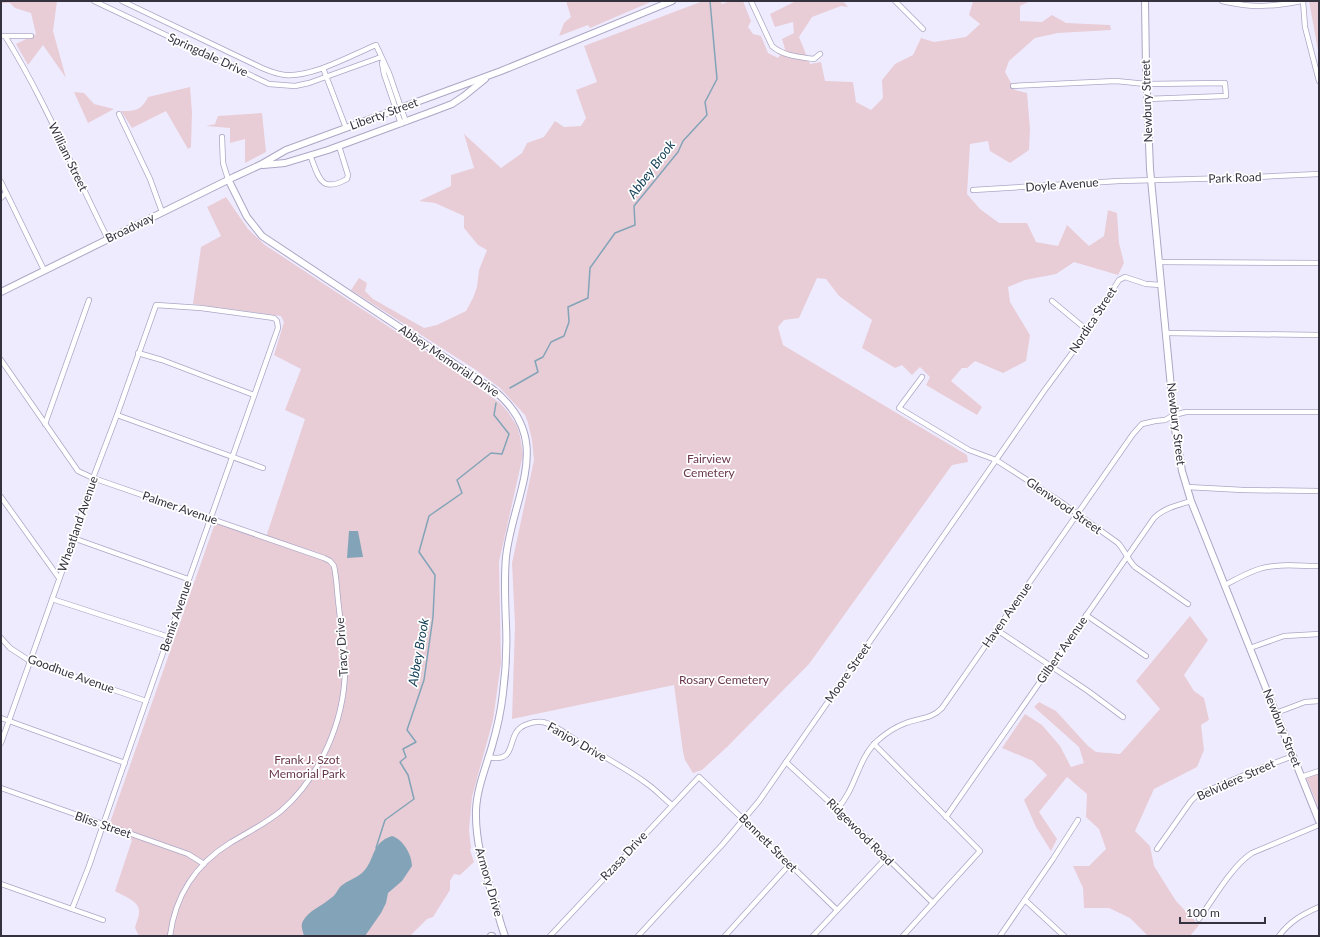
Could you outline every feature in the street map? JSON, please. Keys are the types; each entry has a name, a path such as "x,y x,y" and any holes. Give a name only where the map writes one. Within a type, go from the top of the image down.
{"main road":[{"name":"Liberty Street","path":"279,154 305,142 490,75 672,1"},
{"name":"Newbury Street","path":"1145,1 1146,84 1151,180 1174,415 1182,471 1191,501 1319,821"},
{"name":"Liberty Street","path":"295,160 339,146 452,104 490,75"},
{"name":"Broadway","path":"1,292 228,179 260,165 279,154"},
{"name":"Broadway","path":"260,165 285,163 295,160"},
{"name":"Abbey Memorial Drive","path":"228,179 247,217 262,236 491,388 509,403 522,427 526,442 526,463 508,545 505,567 507,640 505,674 499,718 488,757"},
{"name":"Armory Drive","path":"488,757 477,800 477,834 485,873 505,936"}],"street":[{"name":"Springdale Drive","path":"94,1 269,84 295,86 309,83 381,57 376,45 310,73 296,75 274,73 122,1"},
{"path":"751,1 772,46 777,51 791,56 814,59 820,54"},
{"path":"895,1 923,29"},
{"path":"1222,1 1237,5 1255,7 1273,6 1302,1 1306,27 1319,81"},
{"path":"3,36 31,36"},
{"name":"William Street","path":"3,36 27,75 108,239"},
{"path":"381,57 389,73 403,123"},
{"path":"323,68 346,128"},
{"path":"1013,86 1116,81 1146,84 1225,83 1226,96 1147,99"},
{"path":"119,114 150,179 162,212"},
{"path":"222,137 223,162 228,179"},
{"path":"310,155 319,179 324,184 332,185 347,179 348,176 339,146"},
{"name":"Park Road","path":"1151,180 1319,174"},
{"name":"Doyle Avenue","path":"973,190 1055,184 1151,180"},
{"path":"1,182 44,270"},
{"path":"1,198 6,193"},
{"path":"1159,262 1319,263"},
{"name":"Nordica Street","path":"1041,396 1072,353 1119,280 1125,277 1146,284 1161,285"},
{"path":"44,424 89,300"},
{"path":"1052,302 1087,330"},
{"name":"Bemis Avenue","path":"72,910 169,637 188,578 211,518 278,328 277,322 274,318 269,317 201,308 156,305"},
{"name":"Wheatland Avenue","path":"1,743 93,478 156,305"},
{"path":"1166,332 1319,335"},
{"path":"138,353 162,360 254,395"},
{"name":"Palmer Avenue","path":"1,360 78,471 93,478 266,538"},
{"name":"Glenwood Street","path":"922,377 900,408 969,450 996,460 1078,514 1118,543 1126,557 1136,567 1188,604"},
{"name":"Moore Street","path":"638,936 744,820 1041,396"},
{"name":"Haven Avenue","path":"837,809 849,793 862,762 874,744 900,725 931,716 940,711 1133,434 1142,424 1165,420 1174,415 1186,412 1319,412"},
{"path":"117,415 263,468"},
{"path":"1187,487 1244,490 1319,491"},
{"path":"1,497 59,578"},
{"name":"Gilbert Avenue","path":"946,817 1126,557 1158,514 1168,508 1191,501"},
{"path":"73,538 188,578"},
{"name":"Tracy Drive","path":"170,936 174,916 181,896 192,877 217,852 271,819 299,793 313,773 326,748 336,724 342,700 345,672 334,566 330,561 324,558 266,538"},
{"path":"1225,585 1245,574 1266,568 1319,566"},
{"path":"52,598 169,637"},
{"path":"1086,615 1146,656"},
{"path":"997,630 1051,666 1123,718"},
{"path":"1250,648 1284,636 1319,634"},
{"name":"Goodhue Avenue","path":"1,638 10,648 30,661 146,700"},
{"path":"1276,713 1306,702 1319,701"},
{"path":"1,718 124,763"},
{"name":"Fanjoy Drive","path":"488,757 500,758 506,756 510,750 515,735 522,726 534,722 545,723 567,734 646,783 672,805"},
{"path":"874,744 980,851 903,936"},
{"name":"Belvidere Street","path":"1157,849 1191,801 1197,795 1293,756"},
{"name":"Ridgewood Road","path":"786,762 837,809 933,903"},
{"path":"1301,777 1319,771"},
{"name":"Rzasa Drive","path":"550,936 699,777"},
{"name":"Bennett Street","path":"699,777 837,910"},
{"name":"Bliss Street","path":"1,788 188,854 204,864"},
{"path":"1000,936 1078,820"},
{"path":"1199,919 1246,856 1319,825"},
{"path":"814,936 886,858"},
{"path":"725,936 789,865"},
{"path":"1,884 103,920"},
{"path":"1025,900 1064,936"},
{"path":"1279,936 1290,923 1304,913 1319,907"}],"green space":[{"path":"1,1 57,1 53,31 66,78 43,45 28,65 16,44 36,34 31,13 15,8 10,3 1,3"},
{"path":"566,1 653,1 590,28 588,25 559,36 564,23 571,17"},
{"path":"703,1 720,1 722,4 730,1 743,1 751,21 748,27 753,34 761,36 768,53 778,58 785,49 782,39 794,33 793,22 775,27 770,14 796,1 843,1 848,7 841,6 812,17 799,37 810,64 821,62 825,81 853,82 856,102 871,110 883,98 882,80 895,64 913,55 921,38 934,42 966,37 980,24 969,15 973,1 1030,1 1020,6 1020,21 1042,22 1052,15 1066,23 1110,25 1111,30 1058,33 1035,38 1009,61 1005,72 1015,90 1027,93 1030,129 1029,150 1010,163 990,151 988,141 970,144 967,194 980,209 999,223 1027,223 1036,242 1058,246 1067,225 1089,246 1104,236 1108,210 1117,213 1119,243 1124,263 1118,275 1074,262 1056,274 1025,280 1008,287 1010,302 1030,335 1026,361 1003,373 975,361 967,368 962,368 951,381 982,407 977,415 926,385 930,377 920,367 912,375 902,365 895,368 862,348 872,320 839,296 826,279 817,278 799,318 784,320 778,327 783,345 967,455 968,462 952,465 809,664 727,747 702,770 693,773 685,760 683,752 674,685 512,719 515,625 512,563 534,460 532,440 525,415 500,388 476,370 351,290 359,278 367,283 365,291 373,299 424,328 437,325 466,311 477,287 479,270 487,250 478,245 464,228 464,216 435,203 419,201 451,186 451,175 474,168 464,134 501,168 522,153 527,143 544,137 555,121 564,127 581,126 586,118 576,90 597,82 584,46"},
{"path":"1309,1 1319,1 1319,56"},
{"path":"190,87 192,112 191,147 188,149 166,111 132,128 121,111 130,111 140,108 148,97"},
{"path":"74,92 84,93 94,104 114,109 88,123"},
{"path":"262,113 266,152 245,163 245,139 230,143 230,128 206,126 215,124 218,116"},
{"name":"Frank J. Szot Memorial Park","path":"226,197 248,229 265,245 427,352 427,350 500,403 517,426 520,436 523,455 499,562 501,663 493,720 472,797 469,830 470,850 474,862 460,875 454,874 450,881 450,890 433,917 427,919 410,936 139,936 135,928 139,908 130,899 115,891 132,840 107,831 215,523 265,540 305,419 285,410 301,369 274,355 284,322 281,316 193,304 201,247 221,236 207,207"},
{"path":"1190,616 1208,640 1184,675 1194,691 1204,698 1209,720 1201,725 1204,750 1197,767 1154,789 1135,831 1150,846 1154,866 1176,901 1199,925 1190,936 1148,936 1130,918 1109,908 1084,908 1083,888 1073,866 1089,866 1106,849 1099,829 1086,817 1087,794 1067,777 1039,812 1057,839 1051,851 1036,827 1024,800 1047,775 1033,761 1002,748 1025,714 1042,725 1060,746 1071,767 1084,763 1079,747 1034,707 1039,702 1056,711 1088,746 1096,752 1120,754 1160,709 1136,681"},
{"path":"1319,772 1319,809 1306,777"}],"water":[{"path":"349,531 358,531 363,557 347,558"},
{"path":"392,836 400,840 409,852 412,866 402,881 388,893 386,903 381,913 365,936 304,936 302,923 306,917 312,911 333,897 341,886 362,873 370,863 380,843"}],"waterway":[{"name":"Abbey Brook","path":"510,388 538,372 535,361 543,357 551,342 564,336 569,322 568,307 588,298 590,268 615,233 635,225 634,206 678,152 683,141 707,115 705,102 717,79 710,1"},
{"name":"Abbey Brook","path":"376,848 385,820 414,799 408,775 400,762 406,757 403,749 416,742 407,730 424,680 433,617 435,575 419,552 429,516 462,493 457,480 491,453 502,454 509,434 494,415 496,403"}],"park label":[{"name":"Fairview Cemetery","path":"709,466"},
{"name":"Rosary Cemetery","path":"724,680"}]}
